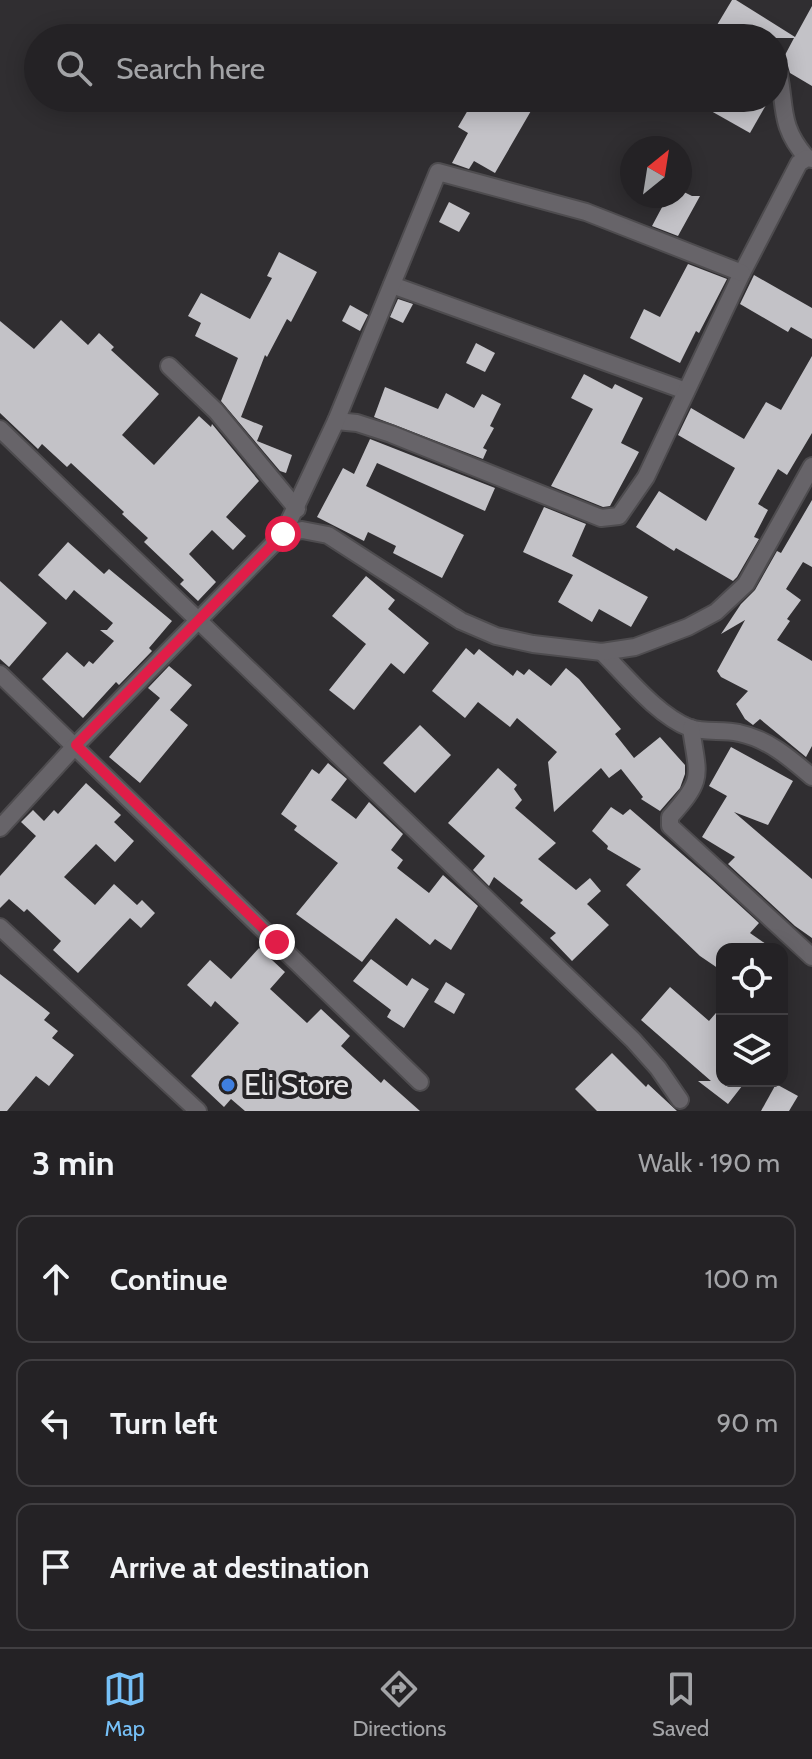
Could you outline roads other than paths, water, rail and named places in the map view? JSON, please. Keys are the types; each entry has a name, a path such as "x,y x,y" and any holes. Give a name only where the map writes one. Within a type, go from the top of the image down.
{"street":[{"path":"336,421 357,423 391,434 594,515 610,519 619,516 646,477 742,273 799,163 809,159 793,143 783,112"},
{"path":"0,828 76,745 283,534 336,421 438,172 586,212 742,273"},
{"path":"392,285 686,391"},
{"path":"169,366 216,411 297,509"},
{"path":"0,429 633,1040 658,1068 680,1100"},
{"path":"283,534 302,530 328,535 461,621 496,636 602,652 635,647 688,627 732,599 746,584 807,487 812,466"},
{"path":"602,652 659,708 691,728 739,733 764,742 785,754 812,777"},
{"path":"0,674 420,1082"},
{"path":"691,728 697,776 690,795 670,817 670,826 812,957"},
{"path":"0,927 198,1111"}],"place":[{"name":"Eli Store","path":"228,1085"}]}
